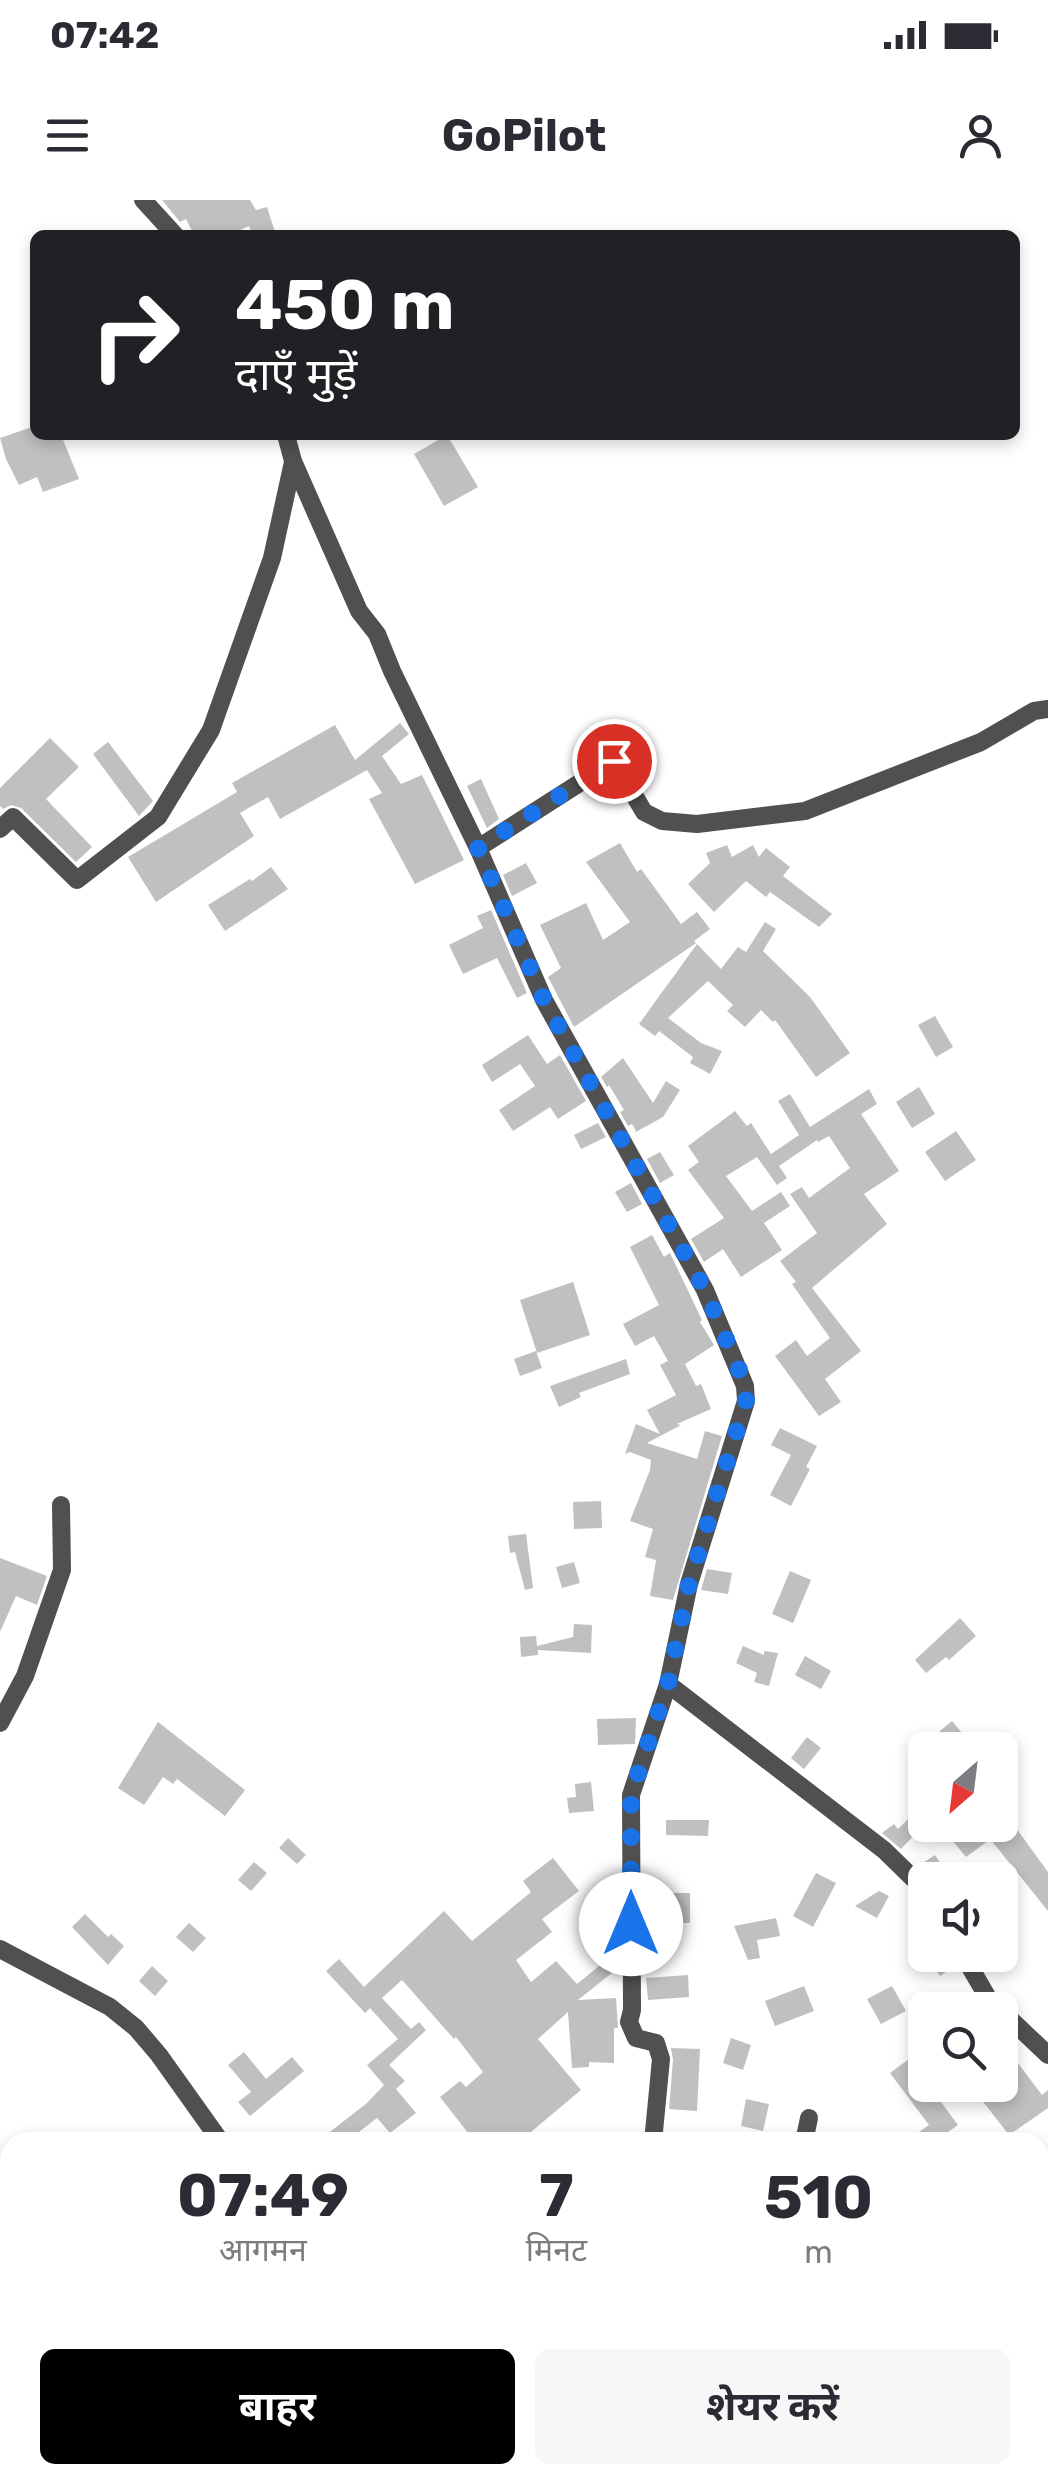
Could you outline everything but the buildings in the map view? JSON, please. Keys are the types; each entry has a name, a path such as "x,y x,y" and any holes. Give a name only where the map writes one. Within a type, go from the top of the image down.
{"street":[{"path":"143,200 170,230"},
{"path":"287,440 358,611 377,634 478,848 544,1000 705,1290 746,1386 746,1401 689,1584 668,1684 631,1795 629,2022 636,2038 656,2043 660,2060 654,2132"},
{"path":"0,829 13,817 77,880 158,817 212,730 272,558 293,461"},
{"path":"478,848 614,761 644,812 662,821 696,824 732,820 805,811 980,742 1034,711 1048,709"},
{"path":"0,1723 25,1676 62,1570 61,1505"},
{"path":"668,1684 884,1850 908,1873"},
{"path":"0,1949 110,2007 136,2028 214,2132"},
{"path":"973,1972 988,1998 1048,2055"},
{"path":"806,2132 809,2118"}],"route":[{"path":"614,761 478,848 544,1000 705,1290 746,1386 746,1401 689,1584 668,1684 631,1795 631,1924"}]}
